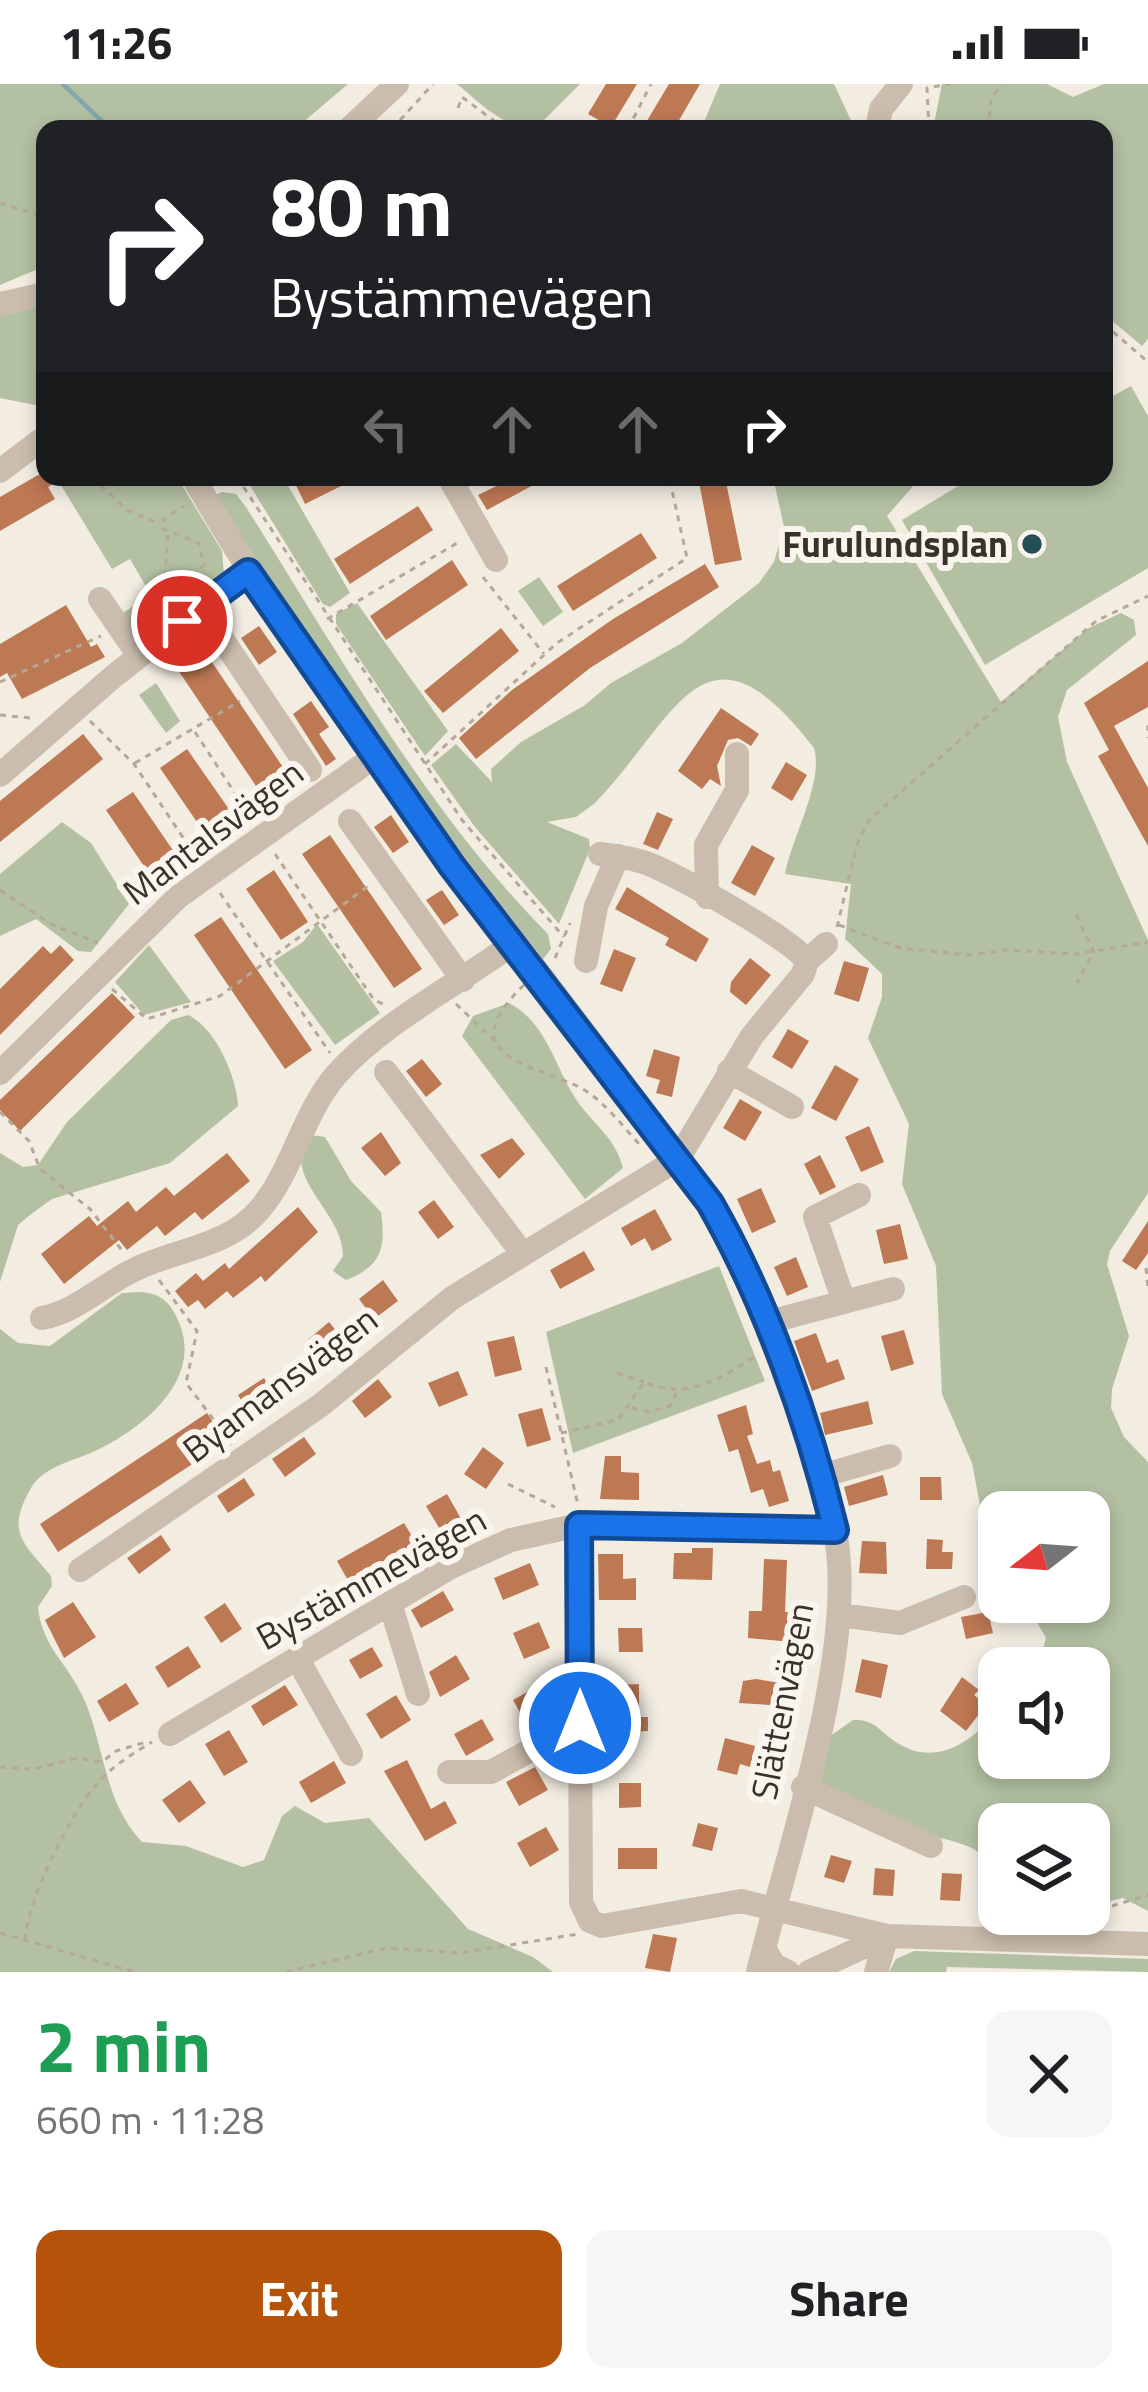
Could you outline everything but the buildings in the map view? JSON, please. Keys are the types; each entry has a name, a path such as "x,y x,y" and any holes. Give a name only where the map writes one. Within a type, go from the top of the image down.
{"street":[{"path":"359,120 397,84"},
{"path":"879,120 881,109 901,84"},
{"path":"0,304 36,296"},
{"path":"0,471 36,444"},
{"path":"454,486 496,560"},
{"name":"Slättenvägen","path":"194,488 374,757 672,1164 726,1230 765,1323 821,1476 835,1530 840,1616 761,1960"},
{"path":"0,775 139,656 184,610 248,572"},
{"path":"100,599 139,656"},
{"path":"184,610 257,690 310,770"},
{"path":"707,897 706,845 737,790 737,754"},
{"name":"Mantalsvägen","path":"0,1073 178,897 374,757"},
{"path":"350,821 453,987"},
{"path":"586,962 609,855 648,863 792,945 824,943"},
{"path":"672,1164 729,1071 824,943"},
{"path":"42,1318 64,1313 141,1266 204,1246 246,1224 272,1191 335,1076 512,944"},
{"path":"729,1071 792,1106"},
{"path":"386,1072 522,1253"},
{"name":"Byamansvägen","path":"80,1570 243,1460 452,1298 672,1164"},
{"path":"844,1302 815,1217 859,1195"},
{"path":"765,1323 893,1289"},
{"path":"821,1476 890,1456"},
{"path":"579,1522 580,1902 590,1922 602,1926 731,1902 887,1936 1148,1944"},
{"name":"Bystämmevägen","path":"159,1739 482,1552 541,1531 579,1522 835,1530"},
{"path":"840,1616 900,1623 964,1598"},
{"path":"390,1603 418,1694"},
{"path":"297,1658 351,1754"},
{"path":"449,1772 491,1772 580,1723"},
{"path":"803,1787 931,1846"},
{"path":"808,1972 887,1936"},
{"path":"876,1972 887,1936"},
{"path":"761,1960 788,1972"}],"path":[{"path":"400,120 433,84"},
{"path":"633,120 652,84"},
{"path":"929,120 927,88 950,84"},
{"path":"989,120 992,98 1004,84"},
{"path":"458,108 462,97 493,120"},
{"path":"0,203 36,214"},
{"path":"1113,332 1148,362"},
{"path":"102,486 127,510 162,524 168,535 164,586 184,610 204,555 193,538 168,535"},
{"path":"243,486 424,765 490,856 564,937"},
{"path":"424,765 544,654 687,558 671,486"},
{"path":"162,524 194,488"},
{"path":"326,619 460,541"},
{"path":"1148,596 1096,621 869,820 824,943 876,941 970,955 1094,952 1148,942"},
{"path":"0,682 70,647 119,631"},
{"path":"134,764 195,732 257,690"},
{"path":"0,715 46,721 52,729"},
{"path":"1148,725 1148,738"},
{"path":"195,732 374,1000 411,1016"},
{"path":"98,975 140,1017 158,1019 220,996 268,964 318,918 386,874"},
{"path":"0,890 51,923 121,952"},
{"path":"1076,915 1094,952"},
{"path":"1077,983 1094,952"},
{"path":"498,1045 501,1014 525,984"},
{"path":"453,987 498,1045 525,1070 591,1095 672,1164"},
{"path":"0,1112 28,1142 40,1169 90,1209 196,1326 186,1383 243,1460"},
{"path":"1146,1268 1148,1288"},
{"path":"617,1372 678,1390 713,1382 761,1352"},
{"path":"546,1367 579,1522"},
{"path":"561,1433 618,1420 644,1382"},
{"path":"631,1407 658,1411 670,1406 678,1390"},
{"path":"508,1484 579,1522"},
{"path":"0,1766 34,1769 77,1759 102,1762 116,1751 159,1739"},
{"path":"25,1940 27,1910 99,1781 159,1739"},
{"path":"1110,1906 1148,1894"},
{"path":"286,1972 386,1948 486,1951 602,1926"},
{"path":"0,1933 135,1972"}],"green space":[{"path":"0,84 348,84 306,120 36,120 36,270 0,285"},
{"path":"457,84 580,84 544,120 506,120"},
{"path":"720,84 834,84 851,120 705,120"},
{"path":"942,84 1047,84 1073,97 1104,84 1148,84 1148,339 1142,346 1113,322 1113,120 935,120"},
{"path":"36,304 36,405 0,398 0,313"},
{"name":"Furulundsplan","path":"1131,386 1148,416 1148,568 985,665 902,520 958,486 1113,486 1113,396"},
{"path":"61,486 182,486 222,551 224,575 136,644 118,616 151,595 130,559 112,569"},
{"path":"288,486 350,593 330,607 323,604 252,489"},
{"path":"775,486 913,486 887,516 1001,702 1087,629 1121,613 1134,620 1136,635 1067,690 1058,717 1067,762 1148,940 1148,1193 1110,1251 1107,1264 1129,1336 1112,1389 1111,1408 1124,1437 1148,1462 1148,1911 1123,1898 1110,1901 1110,1803 978,1803 978,1852 905,1828 820,1784 830,1736 853,1720 870,1723 908,1749 923,1752 951,1748 978,1731 978,1779 1110,1779 1110,1647 1044,1647 1046,1638 1037,1623 1110,1623 1110,1491 978,1491 978,1495 972,1463 942,1394 936,1266 902,1184 909,1124 868,1038 882,997 882,974 845,939 851,884 785,874 815,777 814,748 776,706 745,684 718,680 694,690 595,803 576,817 547,822 589,839 590,849 559,924 475,827 431,765 456,744 492,782 491,769 521,742 682,643 759,583 774,562 784,527"},
{"path":"236,494 246,507 350,673 462,836 548,934 551,949 543,959 536,959 300,640 215,495"},
{"path":"539,577 563,612 543,626 518,591"},
{"path":"357,603 448,731 425,756 336,624 336,614"},
{"path":"156,683 180,721 166,733 139,695"},
{"path":"62,822 91,843 129,904 91,952 78,951 36,919 0,936 0,874"},
{"path":"317,924 380,1013 335,1045 273,961 303,942"},
{"path":"149,945 191,1002 144,1015 115,982"},
{"path":"509,1003 533,1023 571,1092 620,1158 623,1168 585,1199 462,1036 473,1016"},
{"path":"188,1015 207,1030 223,1054 238,1106 170,1163 52,1199 30,1215 18,1225 0,1282 0,1153 23,1167 38,1165 67,1122 171,1020"},
{"path":"310,1135 325,1137 351,1181 381,1212 379,1254 367,1269 346,1280 333,1271 343,1256 341,1240 302,1166 302,1151"},
{"path":"719,1266 765,1381 573,1453 546,1332"},
{"path":"141,1292 166,1301 180,1325 185,1346 175,1384 163,1402 130,1430 51,1469 31,1488 19,1516 26,1546 51,1576 52,1586 38,1607 40,1621 83,1697 112,1791 129,1826 142,1842 186,1846 243,1867 264,1860 282,1816 295,1806 325,1823 369,1818 468,1929 533,1957 553,1972 0,1972 0,1329 18,1343 50,1346 122,1293"},
{"path":"914,1951 1148,1959 1148,1972 947,1967 946,1972 889,1972 896,1959"}],"waterway":[{"path":"63,84 101,120"}],"place":[{"name":"Furulundsplan","path":"1032,544"}],"route":[{"path":"182,621 248,572 452,866 710,1203 742,1265 809,1442 835,1530 579,1525 580,1723"}]}
